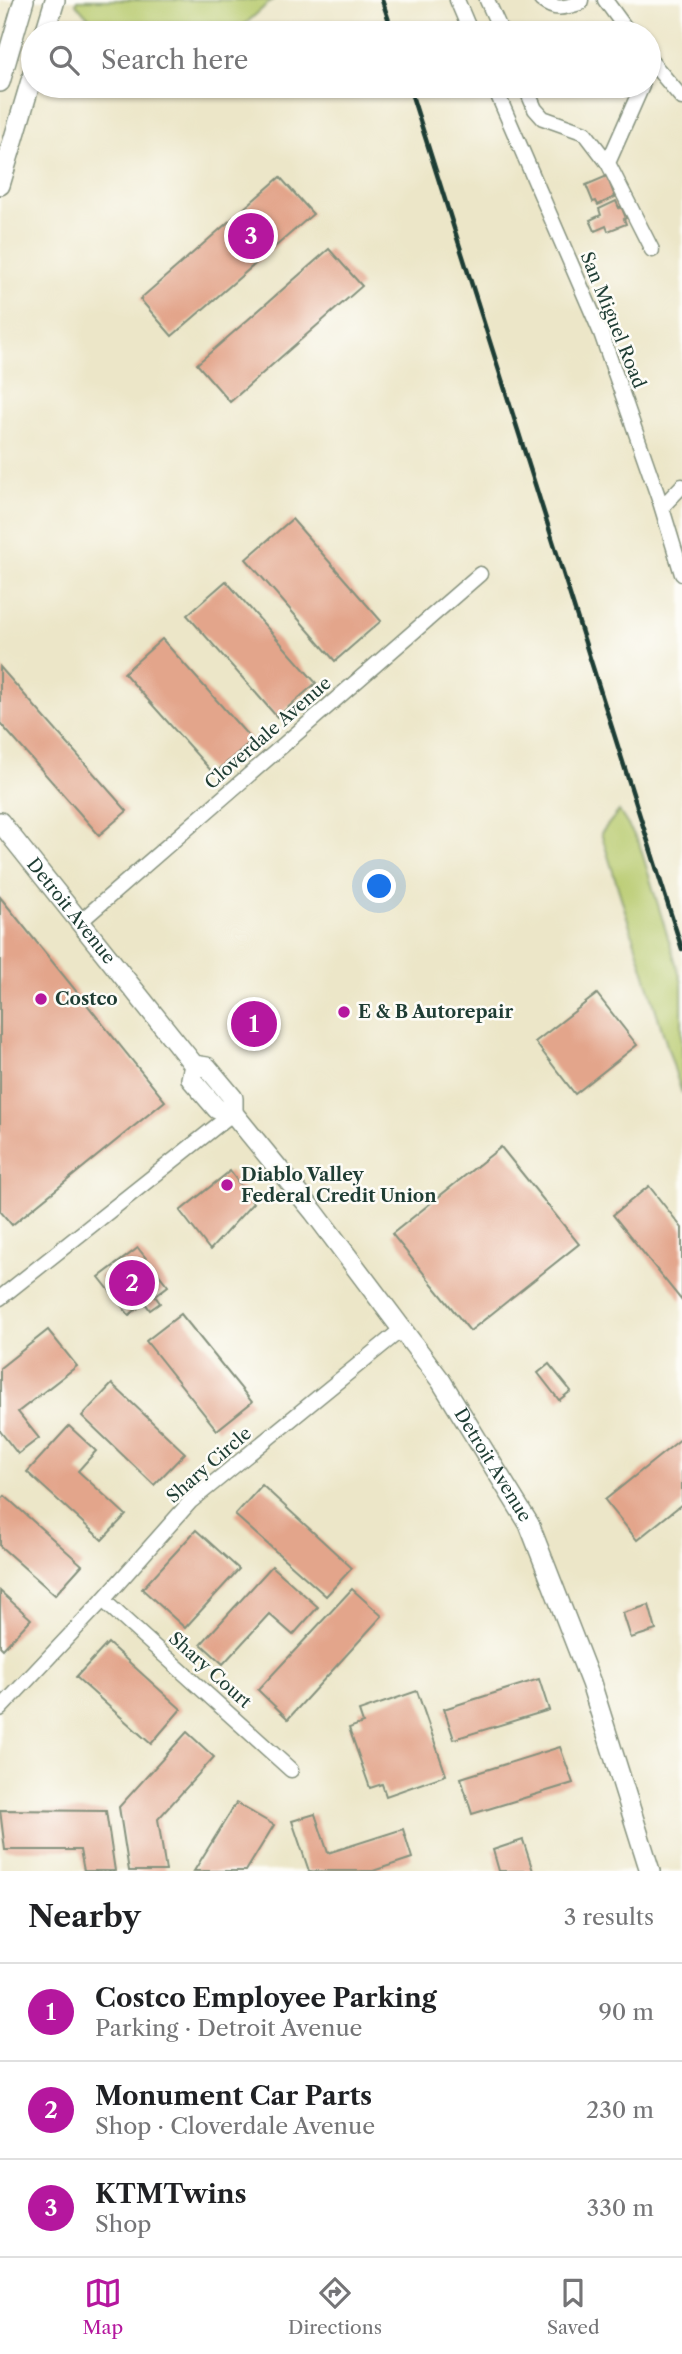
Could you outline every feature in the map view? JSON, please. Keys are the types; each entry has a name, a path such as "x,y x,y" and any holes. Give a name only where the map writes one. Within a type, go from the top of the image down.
{"street":[{"path":"0,82 24,0"},
{"path":"49,21 55,0"},
{"path":"457,0 466,21"},
{"path":"487,0 497,21"},
{"path":"541,0 549,6 562,9 582,0"},
{"path":"605,0 620,21"},
{"path":"661,76 682,98"},
{"path":"0,185 26,98"},
{"name":"San Miguel Road","path":"499,98 601,333 662,507 682,574"},
{"path":"530,98 542,118 585,133 608,163 652,250"},
{"path":"608,163 637,98"},
{"path":"662,507 682,486"},
{"name":"Cloverdale Avenue","path":"81,922 480,574"},
{"name":"Detroit Avenue","path":"0,822 194,1065 191,1079 217,1109 233,1112 314,1212 441,1381 529,1524 590,1683 650,1871"},
{"path":"0,1298 233,1112"},
{"name":"Shary Circle","path":"0,1709 103,1600 190,1502 402,1329"},
{"name":"Shary Court","path":"103,1600 291,1770"}],"green space":[{"path":"77,0 272,0 248,21 92,21 76,4"},
{"path":"619,811 639,843 682,983 682,1094 601,833"}],"building":[{"path":"607,176 615,197 598,205 596,201 593,202 586,185"},
{"path":"280,177 313,214 172,336 140,299"},
{"path":"616,201 619,208 621,206 626,224 608,231 606,226 595,231 590,220 601,215 599,209"},
{"path":"329,249 362,286 230,402 197,364"},
{"path":"292,519 381,621 335,661 246,559"},
{"path":"226,581 316,683 277,717 187,615"},
{"path":"162,639 252,740 214,774 124,673"},
{"path":"0,667 127,811 99,835 0,723"},
{"name":"Costco","path":"0,897 165,1101 12,1225 0,1211"},
{"path":"597,994 637,1045 575,1094 535,1042"},
{"path":"501,1147 579,1244 470,1331 392,1234"},
{"path":"230,1171 253,1203 210,1250 180,1211"},
{"path":"649,1186 682,1228 682,1301 613,1215"},
{"path":"138,1248 168,1286 155,1296 160,1303 150,1310 145,1303 129,1315 99,1277"},
{"path":"181,1314 252,1402 217,1430 146,1341"},
{"path":"48,1330 77,1366 18,1412 39,1438 18,1454 0,1431 0,1368"},
{"path":"549,1364 571,1391 559,1400 538,1373"},
{"path":"112,1384 185,1453 154,1485 82,1416"},
{"path":"69,1426 96,1451 78,1471 126,1515 102,1540 27,1472"},
{"path":"682,1438 682,1504 637,1540 605,1500"},
{"path":"262,1485 352,1568 326,1596 235,1515"},
{"path":"5,1496 82,1565 55,1595 0,1546 0,1501"},
{"path":"196,1530 239,1569 185,1628 142,1589"},
{"path":"272,1566 318,1607 293,1635 269,1614 223,1664 201,1644"},
{"path":"352,1589 382,1616 288,1719 258,1690"},
{"path":"0,1591 31,1619 3,1649 0,1646"},
{"path":"649,1605 656,1630 631,1638 623,1613"},
{"path":"108,1643 181,1709 151,1744 76,1677"},
{"path":"539,1679 549,1710 454,1739 444,1709"},
{"path":"417,1691 446,1775 386,1796 382,1784 370,1788 349,1728 363,1723 359,1711"},
{"path":"187,1732 214,1757 158,1819 166,1871 129,1871 119,1807"},
{"path":"560,1747 573,1783 472,1814 461,1778"},
{"path":"236,1803 274,1825 246,1871 194,1871"},
{"path":"0,1810 106,1811 115,1871 84,1871 80,1850 5,1850"},
{"path":"315,1814 328,1853 403,1829 412,1858 373,1871 309,1871 292,1821"},
{"path":"523,1840 533,1871 499,1871 493,1850"}],"railway":[{"path":"382,0 389,21"},
{"path":"413,98 682,949"}],"place":[{"name":"KTMTwins","path":"251,236"},
{"name":"Costco","path":"41,999"},
{"name":"E & B Autorepair","path":"344,1012"},
{"name":"Costco Employee Parking","path":"254,1024"},
{"name":"Diablo Valley Federal Credit Union","path":"227,1185"},
{"name":"Monument Car Parts","path":"132,1283"}]}
